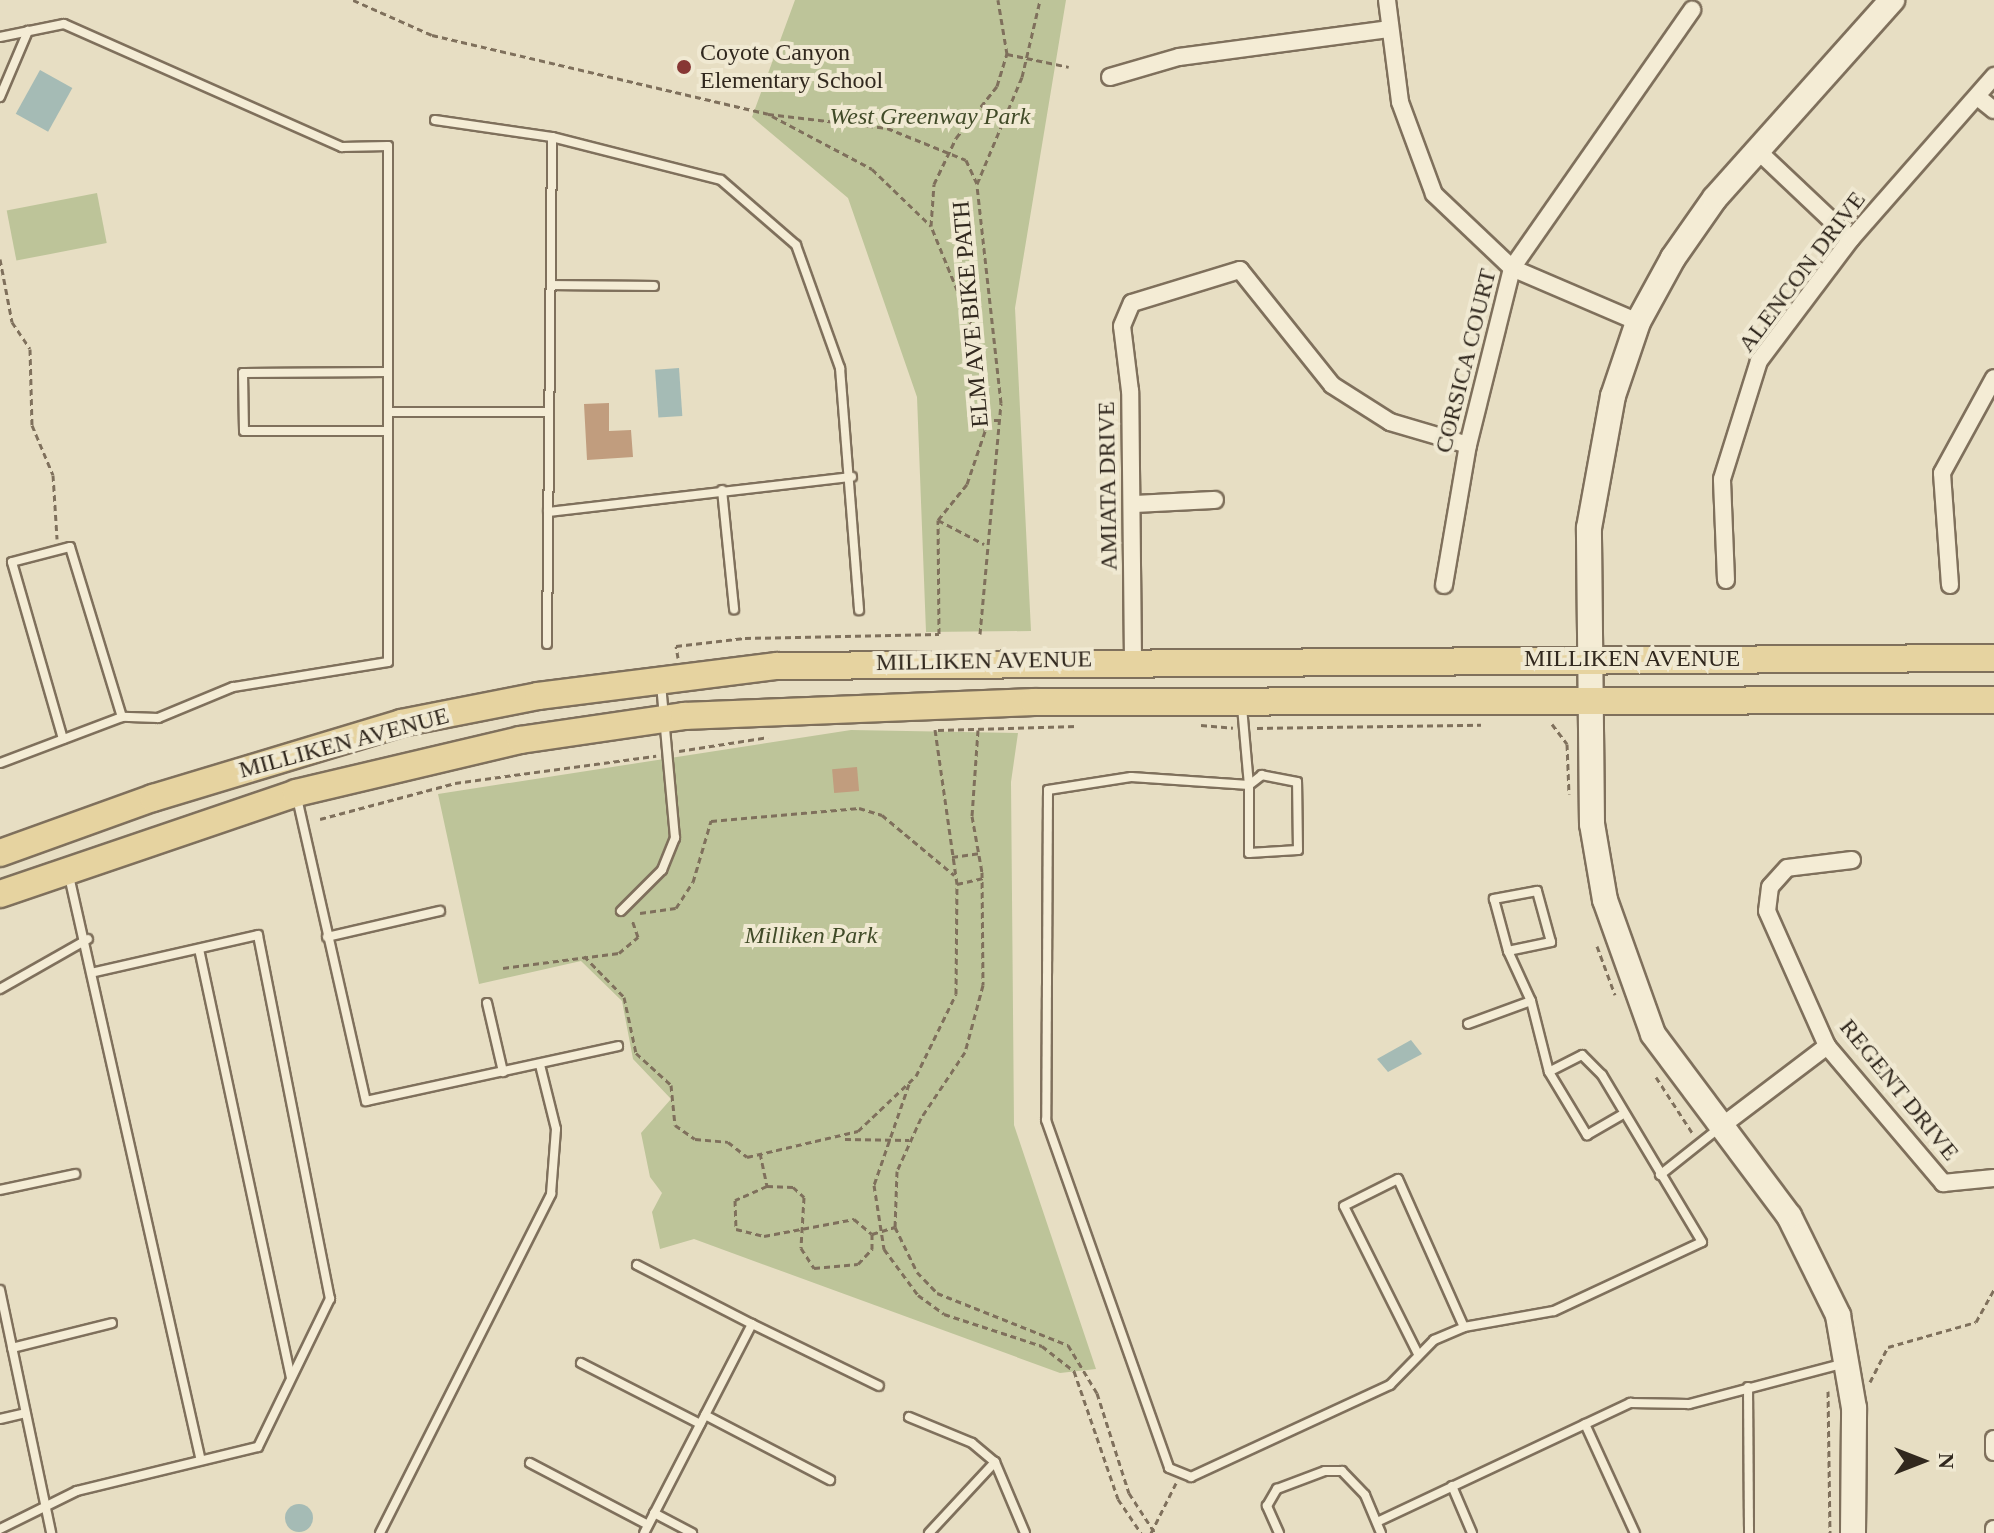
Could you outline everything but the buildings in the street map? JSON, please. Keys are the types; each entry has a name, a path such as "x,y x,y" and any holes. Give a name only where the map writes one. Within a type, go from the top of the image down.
{"main road":[{"name":"MILLIKEN AVENUE","path":"0,853 153,798 401,723 661,680 821,662 1994,658"},
{"name":"MILLIKEN AVENUE","path":"0,894 296,793 520,740 666,718 823,705 1242,715 1588,700 1994,700"}],"street":[{"path":"1387,0 1400,102 1434,194 1512,268 1638,322"},
{"path":"1853,1533 1850,1362 1818,1265 1653,1034 1625,971 1592,824 1588,700 1589,528 1599,453 1638,322 1673,258 1757,150 1892,0"},
{"name":"CORSICA COURT","path":"1444,585 1468,445 1512,268 1692,10"},
{"path":"1110,77 1179,57 1390,29"},
{"name":"ALENCON DRIVE","path":"1726,580 1722,479 1759,361 1851,239 1979,98 1994,76"},
{"path":"1979,98 1994,110"},
{"path":"1757,150 1851,239"},
{"name":"AMIATA DRIVE","path":"1133,659 1133,504 1123,313 1132,303 1240,270 1332,385 1390,422 1468,445"},
{"path":"1950,585 1942,473 1994,378"},
{"path":"1133,504 1215,500"},
{"name":"REGENT DRIVE","path":"1852,860 1787,868 1770,887 1767,911 1827,1046 1943,1183 1994,1178"},
{"path":"1719,1128 1827,1046"},
{"path":"1994,1439 1994,1452"}],"lane":[{"path":"0,37 64,24 342,147 388,146 388,662 233,687 158,718 122,717 0,763"},
{"path":"0,97 28,31"},
{"path":"435,120 552,137 721,180 796,245 840,368 852,477 859,610"},
{"path":"547,644 552,137"},
{"path":"551,285 654,286"},
{"path":"388,372 243,373 244,431 388,431"},
{"path":"388,412 549,412"},
{"path":"548,512 852,477"},
{"path":"722,490 734,609"},
{"path":"63,739 12,562 70,547 122,717"},
{"path":"621,911 662,870 675,838 670,753 661,680"},
{"path":"1242,715 1249,785 1249,853 1298,850 1297,782 1262,775 1249,785 1131,777 1048,790 1048,1133 1140,1400 1169,1468 1191,1477 1390,1385 1418,1354 1464,1327 1554,1311 1702,1242 1621,1115 1602,1075 1582,1055 1549,1072"},
{"path":"296,793 366,1101 618,1046"},
{"path":"67,869 88,939 200,1457"},
{"path":"1508,951 1551,942 1537,891 1494,899 1508,951 1531,1001 1549,1072 1587,1135 1621,1115"},
{"path":"327,937 440,911"},
{"path":"0,1529 77,1491 200,1457 258,1447 330,1299 258,935 95,972"},
{"path":"0,989 88,939"},
{"path":"199,949 292,1378"},
{"path":"1468,1024 1531,1001"},
{"path":"487,1003 503,1072"},
{"path":"380,1533 551,1194 556,1129 540,1065"},
{"path":"1660,1175 1719,1128"},
{"path":"0,1190 75,1174"},
{"path":"1418,1354 1344,1206 1398,1179 1464,1327"},
{"path":"637,1265 879,1386"},
{"path":"0,1290 51,1533"},
{"path":"12,1348 112,1323"},
{"path":"530,1463 646,1529 752,1324"},
{"path":"1377,1522 1630,1403 1689,1404 1850,1362"},
{"path":"581,1363 830,1480"},
{"path":"1748,1387 1749,1533"},
{"path":"0,1419 25,1413"},
{"path":"909,1417 972,1443 995,1462 1025,1533"},
{"path":"1585,1424 1635,1533"},
{"path":"929,1533 995,1462"},
{"path":"1279,1533 1267,1506 1277,1489 1325,1471 1342,1471 1365,1495 1381,1533"},
{"path":"1452,1486 1472,1533"},
{"path":"654,1513 692,1533"}],"path":[{"path":"353,0 432,35 768,114 887,128 966,160 977,184"},
{"path":"931,226 934,184 950,151 989,100 1007,54 998,0"},
{"name":"ELM AVE BIKE PATH","path":"980,634 984,544 1001,420 977,184 1027,58 1040,0"},
{"path":"1007,54 1069,67"},
{"path":"676,646 783,635 939,634 938,520 967,484 984,420 980,346 931,226 872,169 768,114"},
{"path":"0,259 12,322 30,349 34,435 53,475 60,550"},
{"path":"984,420 1001,420"},
{"path":"938,520 984,544"},
{"path":"1197,725 1242,715 1487,725"},
{"path":"1534,723 1561,728 1569,810"},
{"path":"924,729 1082,725"},
{"path":"938,730 957,884 956,994 910,1083 894,1136 874,1185 874,1232 866,1258 826,1270 805,1260 804,1229 804,1197 793,1187 767,1186 735,1200 736,1229 764,1236 804,1229 854,1219 874,1232 897,1271 944,1314 1042,1346 1074,1371 1118,1499 1141,1533"},
{"path":"978,730 972,816 983,878 986,946 975,1025 910,1140 893,1195 895,1227 917,1272 937,1293 1068,1345 1097,1393 1129,1493 1153,1532"},
{"path":"320,819 455,783 773,736"},
{"path":"643,910 661,915 676,908 693,882 711,821 859,808 898,826 954,875"},
{"path":"952,857 979,853"},
{"path":"957,884 983,878"},
{"path":"503,968 632,946 639,929 631,919"},
{"path":"1594,937 1619,1007"},
{"path":"584,956 631,1009 636,1053 677,1095 675,1125 695,1139 728,1142 747,1157 841,1140 894,1136 910,1140"},
{"path":"1655,1074 1700,1144"},
{"path":"841,1140 879,1118 910,1083"},
{"path":"759,1153 767,1186"},
{"path":"874,1232 895,1227"},
{"path":"1873,1382 1888,1347 1976,1322 1994,1290"},
{"path":"1830,1533 1831,1388"},
{"path":"1153,1532 1180,1472"}],"green space":[{"name":"West Greenway Park","path":"795,0 1066,0 1015,308 1031,631 926,632 917,397 848,198 752,117"},
{"path":"97,193 107,243 16,261 7,211"},
{"name":"Milliken Park","path":"851,730 1018,733 1011,782 1014,1125 1096,1369 1060,1373 694,1239 660,1249 652,1212 662,1193 650,1177 641,1133 671,1099 633,1059 622,1001 581,961 479,984 438,794"}],"water":[{"path":"40,70 72,88 48,132 16,114"},
{"path":"679,368 682,416 658,418 655,370"},
{"path":"1411,1040 1422,1054 1388,1072 1377,1059"},
{"path":"299,1504 309,1508 313,1518 309,1528 299,1532 289,1528 285,1518 289,1508"}],"place":[{"name":"Coyote Canyon Elementary School","path":"684,67"}]}
